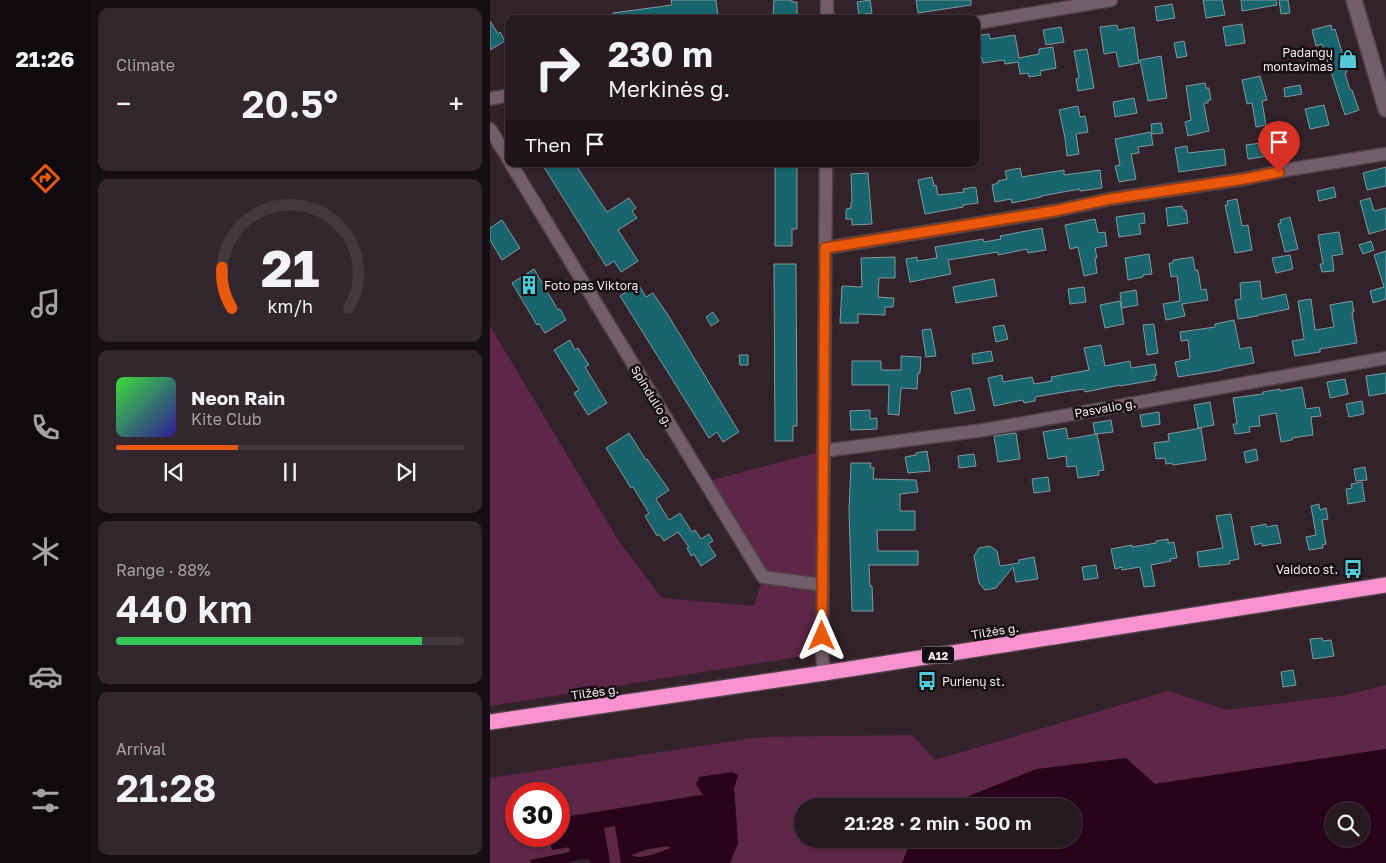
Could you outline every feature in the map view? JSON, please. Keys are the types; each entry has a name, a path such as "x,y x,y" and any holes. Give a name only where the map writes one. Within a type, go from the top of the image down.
{"highway":[{"name":"Tilžės g.","path":"490,722 824,673 1386,585"}],"main road":[{"path":"1354,0 1386,109"}],"street":[{"path":"827,0 827,15"},
{"path":"980,22 1111,0"},
{"path":"490,99 505,96"},
{"path":"490,129 505,153"},
{"path":"825,248 1386,154"},
{"name":"Spindulio g.","path":"513,167 763,577 823,585"},
{"path":"824,673 822,653 826,167"},
{"name":"Pasvalio g.","path":"823,451 984,430 1386,358"}],"shaded area":[{"path":"490,326 618,540 662,598 754,606 763,577 705,482 823,451 822,653 490,706"},
{"path":"1386,685 1386,749 1155,784 1037,769 964,798 794,798 794,848 908,848 902,863 730,863 738,843 734,787 736,780 704,794 570,816 570,782 505,782 505,847 551,847 552,850 569,847 570,852 531,860 531,863 490,863 490,778 760,737 912,735 935,760 1168,691 1227,710 1347,695"},
{"path":"1386,749 1386,863 902,863 908,848 1082,848 1082,798 964,798 1037,769 1126,758 1155,784"},
{"path":"732,772 738,775 734,788 738,843 730,863 621,863 615,826 604,828 610,863 590,863 590,860 583,859 565,863 531,863 530,860 570,852 570,816 703,795 696,784 699,777","holes":["668,846 671,848 656,854 640,857 631,855 648,849"]},
{"path":"615,826 621,863 610,863 604,828"},
{"path":"669,846 672,848 645,856 635,857 630,855 648,849"},
{"path":"551,847 569,847 552,850"}],"building":[{"path":"671,0 716,0 718,15 613,15 613,13 672,5"},
{"path":"774,0 792,0 792,2 797,2 797,15 773,15"},
{"path":"870,0 872,13 859,15 857,2"},
{"path":"916,0 971,0 971,5 918,13"},
{"path":"1203,0 1222,0 1225,15 1206,18"},
{"path":"1241,0 1276,0 1277,5 1242,11"},
{"path":"1279,0 1288,0 1290,13 1281,14"},
{"path":"1172,4 1175,18 1157,21 1155,7"},
{"path":"490,21 505,41 490,50"},
{"path":"1242,24 1245,43 1226,46 1223,27"},
{"path":"1117,25 1118,30 1134,27 1139,63 1119,67 1116,52 1104,54 1100,27"},
{"path":"1331,25 1332,30 1335,29 1343,55 1351,53 1354,63 1345,65 1347,72 1345,73 1359,110 1345,115 1322,44 1316,46 1312,30"},
{"path":"1061,27 1064,42 1046,45 1043,30"},
{"path":"989,34 990,39 1015,35 1019,58 1039,54 1039,49 1053,47 1056,68 1040,71 1041,75 1029,77 1028,73 1020,74 1018,62 1005,64 1004,60 983,63 982,58 980,58 980,35"},
{"path":"1184,41 1187,56 1177,58 1174,43"},
{"path":"1087,49 1094,88 1078,91 1076,79 1079,78 1074,51"},
{"path":"1161,56 1167,98 1148,101 1140,60"},
{"path":"1260,76 1267,100 1262,101 1266,125 1256,127 1252,103 1247,104 1242,80"},
{"path":"1205,83 1206,88 1209,88 1211,100 1208,100 1208,103 1204,103 1209,131 1188,136 1185,122 1191,120 1186,86"},
{"path":"1300,85 1302,94 1285,97 1284,88"},
{"path":"1134,98 1137,113 1115,117 1113,102"},
{"path":"1324,105 1329,125 1310,129 1305,109"},
{"path":"1078,106 1080,117 1085,116 1088,132 1076,134 1079,154 1067,156 1059,110"},
{"path":"1161,123 1163,133 1152,134 1151,124"},
{"path":"1151,132 1153,145 1138,147 1139,153 1131,154 1136,179 1119,182 1115,166 1120,165 1115,139"},
{"path":"1292,132 1296,152 1248,159 1246,145 1276,141 1275,135"},
{"path":"1187,146 1188,153 1224,149 1226,165 1179,172 1175,148"},
{"path":"544,167 577,167 607,212 629,198 636,208 632,211 637,218 618,230 638,261 621,272 614,261 606,266"},
{"path":"775,167 797,167 797,229 792,229 792,246 775,246"},
{"path":"1386,167 1386,186 1367,190 1363,173"},
{"path":"1020,168 1022,177 1064,170 1064,175 1100,170 1102,188 1080,191 1080,189 1012,203 1011,199 995,202 992,185 1007,179 1005,171"},
{"path":"868,173 872,224 852,225 852,219 846,219 846,209 851,208 852,202 851,174"},
{"path":"932,177 938,195 964,192 963,189 974,187 976,188 978,203 925,214 918,180"},
{"path":"1334,187 1336,197 1319,201 1317,191"},
{"path":"1370,198 1374,211 1386,208 1386,229 1369,234 1360,201"},
{"path":"1237,199 1242,226 1248,225 1252,250 1235,253 1225,205 1228,205 1227,201"},
{"path":"1182,206 1183,210 1186,210 1188,223 1168,226 1166,208"},
{"path":"1144,213 1145,223 1139,224 1141,234 1119,237 1116,217"},
{"path":"1290,217 1298,249 1285,252 1278,224 1281,223 1280,220"},
{"path":"1095,219 1098,233 1105,232 1107,246 1095,248 1097,273 1084,276 1078,247 1070,249 1065,225"},
{"path":"502,220 520,248 502,260 490,240 490,228"},
{"path":"1042,228 1046,250 1028,253 1027,249 998,255 998,252 948,260 951,274 910,282 906,259 917,257 917,261 937,258 935,247 983,239 984,242 1001,239 1000,236"},
{"path":"1339,232 1343,254 1332,256 1334,271 1322,272 1320,264 1323,264 1318,235"},
{"path":"1371,241 1374,250 1363,254 1359,245"},
{"path":"1386,251 1386,299 1373,303 1370,291 1384,287 1374,255"},
{"path":"1149,254 1152,274 1128,280 1125,258"},
{"path":"1290,255 1293,269 1276,273 1272,258"},
{"path":"895,257 895,278 879,278 878,297 894,298 893,307 885,307 885,315 858,314 858,323 840,323 842,286 862,287 861,258"},
{"path":"1193,257 1195,270 1198,270 1201,290 1206,289 1208,300 1182,304 1185,316 1166,320 1163,304 1180,301 1177,276 1171,277 1169,263 1173,263 1173,260"},
{"path":"774,264 796,264 797,426 793,426 793,441 775,441"},
{"path":"534,269 566,320 545,333 539,324 537,325 512,283"},
{"path":"994,279 997,296 956,303 953,287"},
{"path":"1260,281 1262,299 1286,294 1289,309 1238,319 1235,300 1241,299 1240,283"},
{"path":"638,284 646,297 653,293 739,432 723,442 717,432 709,438 620,296"},
{"path":"1084,287 1086,302 1070,304 1068,289"},
{"path":"1136,290 1138,305 1122,308 1120,293"},
{"path":"1311,299 1315,330 1334,327 1330,305 1352,301 1357,343 1320,349 1320,352 1295,356 1292,341 1304,339 1298,301"},
{"path":"1120,301 1124,324 1105,328 1100,305"},
{"path":"713,312 719,321 711,326 706,317"},
{"path":"1234,320 1240,349 1251,347 1254,363 1178,377 1175,362 1190,359 1188,340 1181,341 1180,332 1215,327 1215,324"},
{"path":"1154,324 1158,353 1147,355 1143,325"},
{"path":"1004,325 1008,339 996,342 993,327"},
{"path":"931,329 936,356 926,357 922,330"},
{"path":"570,340 575,350 578,348 589,365 585,367 607,403 588,415 574,393 579,390 554,350"},
{"path":"1101,345 1105,366 1130,361 1131,368 1155,364 1157,375 1155,375 1155,380 1085,392 1084,389 1064,392 1035,397 1035,401 1024,403 1023,400 994,406 988,378 1002,375 1003,382 1032,377 1034,384 1052,381 1051,377 1089,370 1084,348"},
{"path":"991,351 993,361 973,364 972,354"},
{"path":"739,355 748,355 748,365 740,365"},
{"path":"901,356 921,357 917,389 901,388 899,415 888,414 889,385 852,385 852,361 881,361 881,370 901,370"},
{"path":"1386,373 1386,393 1369,396 1366,376"},
{"path":"1345,379 1348,394 1330,398 1327,382"},
{"path":"1302,387 1306,409 1319,407 1321,416 1311,417 1313,435 1292,438 1292,440 1281,442 1276,413 1259,416 1260,426 1249,427 1250,432 1235,434 1233,424 1237,424 1233,398"},
{"path":"970,388 975,410 955,414 951,392"},
{"path":"1362,401 1364,414 1349,417 1346,404"},
{"path":"1210,402 1214,425 1198,428 1194,405"},
{"path":"870,410 870,419 877,418 877,429 851,430 850,411"},
{"path":"1159,412 1160,424 1142,427 1140,415"},
{"path":"1111,420 1113,432 1095,434 1093,423"},
{"path":"1066,428 1068,439 1097,434 1104,470 1098,471 1099,475 1078,478 1076,466 1067,467 1066,456 1048,459 1043,432"},
{"path":"1201,428 1206,460 1173,465 1172,463 1166,464 1165,458 1156,459 1154,443 1169,441 1168,434"},
{"path":"629,433 646,460 669,490 656,499 669,520 680,513 692,532 695,530 701,539 709,534 713,541 708,544 716,556 701,566 694,554 691,556 687,548 689,547 678,532 664,541 659,534 657,536 645,516 649,513 606,448"},
{"path":"1016,433 1020,459 998,462 994,436"},
{"path":"1256,449 1258,460 1246,463 1244,452"},
{"path":"927,451 930,471 908,473 905,457"},
{"path":"974,454 976,466 959,468 958,456"},
{"path":"851,463 871,463 870,467 874,468 873,479 916,480 918,492 900,494 900,511 915,511 915,530 877,530 878,551 918,551 918,565 869,565 873,611 852,611 849,511"},
{"path":"1365,467 1367,480 1356,481 1354,469"},
{"path":"1048,477 1050,491 1034,493 1032,479"},
{"path":"1362,482 1365,501 1348,504 1346,489 1352,488 1351,484"},
{"path":"1319,504 1320,510 1326,508 1328,519 1322,520 1326,544 1322,545 1323,548 1309,550 1306,537 1316,535 1311,506"},
{"path":"1231,514 1239,559 1229,561 1230,564 1199,567 1197,552 1223,548 1216,516"},
{"path":"1266,524 1266,527 1277,525 1281,543 1262,546 1262,543 1255,545 1251,527"},
{"path":"1168,539 1168,543 1174,542 1177,558 1151,565 1155,586 1144,587 1140,567 1122,570 1122,567 1115,569 1111,549 1156,543 1156,541"},
{"path":"990,546 997,551 1000,566 1019,563 1019,560 1034,557 1038,579 1016,582 1013,567 996,588 985,590 979,583 974,556 979,548"},
{"path":"1096,565 1098,578 1084,580 1082,567"},
{"path":"1322,638 1323,641 1331,640 1334,656 1313,659 1310,639"},
{"path":"1293,670 1296,685 1283,687 1281,672"}],"place":[{"name":"Padangų montavimas","path":"1348,59"},
{"name":"Foto pas Viktorą","path":"529,285"},
{"name":"Vaidoto st.","path":"1353,569"},
{"name":"Purienų st.","path":"927,681"}],"route":[{"path":"822,636 825,248 1279,172"}]}
